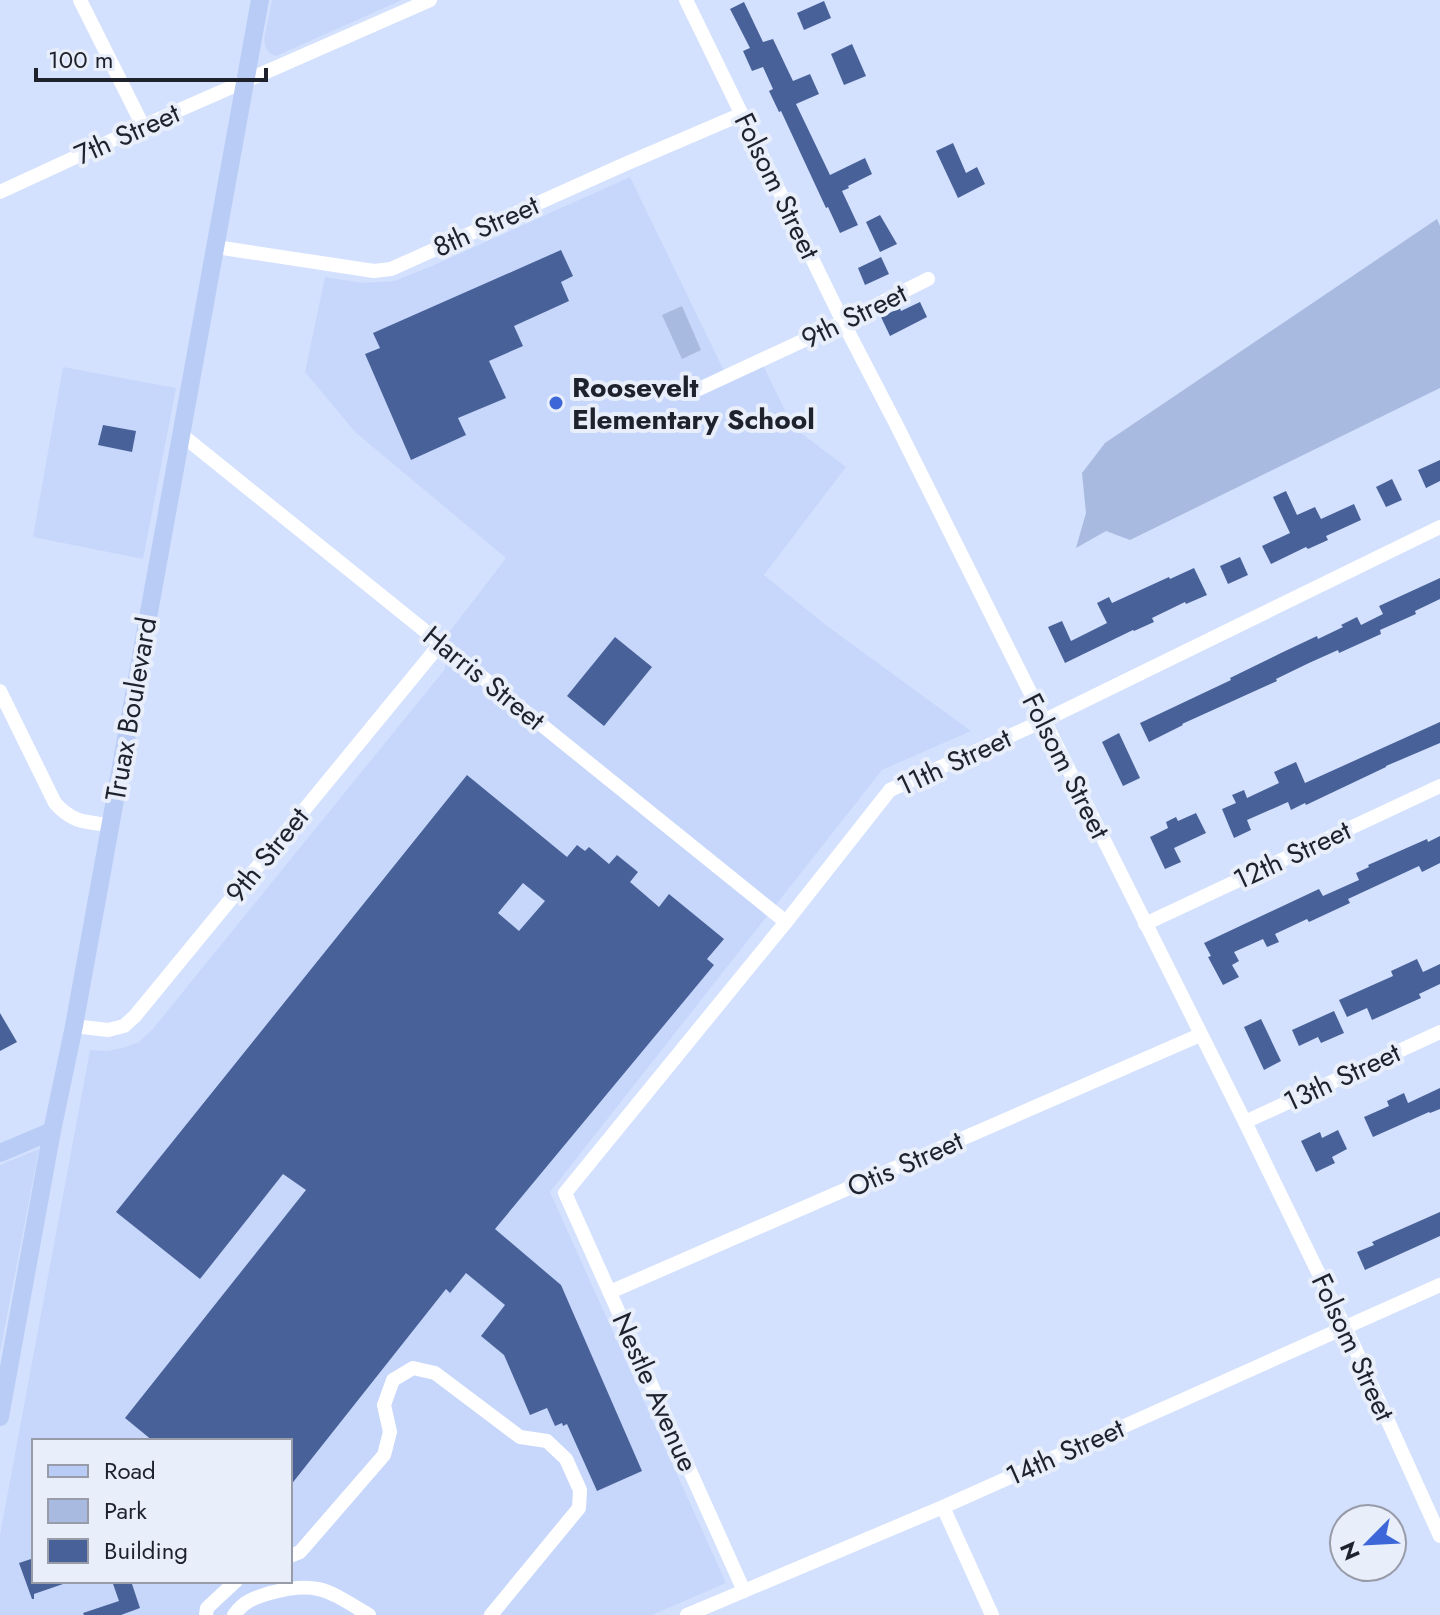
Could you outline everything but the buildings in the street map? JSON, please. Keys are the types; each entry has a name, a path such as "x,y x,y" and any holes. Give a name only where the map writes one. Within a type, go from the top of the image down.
{"main road":[{"name":"Truax Boulevard","path":"0,1417 6,1355 74,1026 260,0"},
{"path":"0,1153 52,1131"}],"street":[{"path":"80,0 143,126"},
{"name":"7th Street","path":"0,192 430,0"},
{"name":"Folsom Street","path":"686,0 843,322 1245,1122 1440,1536"},
{"name":"8th Street","path":"216,247 374,271 391,269 742,114"},
{"name":"9th Street","path":"691,389 699,389 928,279"},
{"name":"Harris Street","path":"182,435 786,922"},
{"name":"11th Street","path":"565,1193 890,790 1043,721 1440,527"},
{"name":"9th Street","path":"74,1026 108,1030 124,1026 135,1016 441,643"},
{"path":"0,691 55,803 67,817 110,825"},
{"name":"12th Street","path":"1145,924 1440,786"},
{"name":"13th Street","path":"1245,1122 1440,1032"},
{"name":"Otis Street","path":"610,1292 1200,1035"},
{"name":"Nestle Avenue","path":"565,1193 744,1591"},
{"name":"14th Street","path":"687,1615 943,1507 1440,1285"},
{"path":"292,1555 300,1552 384,1455 390,1432 384,1405 393,1380 413,1368 435,1373 520,1437 547,1441 566,1459 580,1490 579,1508 491,1615"},
{"path":"943,1507 992,1615"},
{"path":"206,1615 207,1608 234,1583"},
{"path":"234,1615 242,1604 261,1596 293,1587 314,1586 369,1615"}],"shaded area":[{"path":"272,0 402,0 276,56 270,54 264,40"},
{"path":"630,177 727,377 762,363 793,427 846,467 764,575 827,626 971,731 882,770 550,1192 726,1583 652,1615 0,1615 0,1535 90,1050 123,1048 139,1042 152,1030 445,669 447,635 506,558 355,432 305,372 325,277 362,283 394,281"},
{"path":"63,367 176,388 143,559 33,537"},
{"path":"39,1149 0,1352 0,1165"}],"green space":[{"path":"1437,219 1440,226 1440,388 1130,540 1106,531 1076,548 1086,513 1082,473 1105,443"},
{"path":"682,306 701,350 682,359 662,315"}],"place":[{"name":"Roosevelt Elementary School","path":"556,403"}]}
